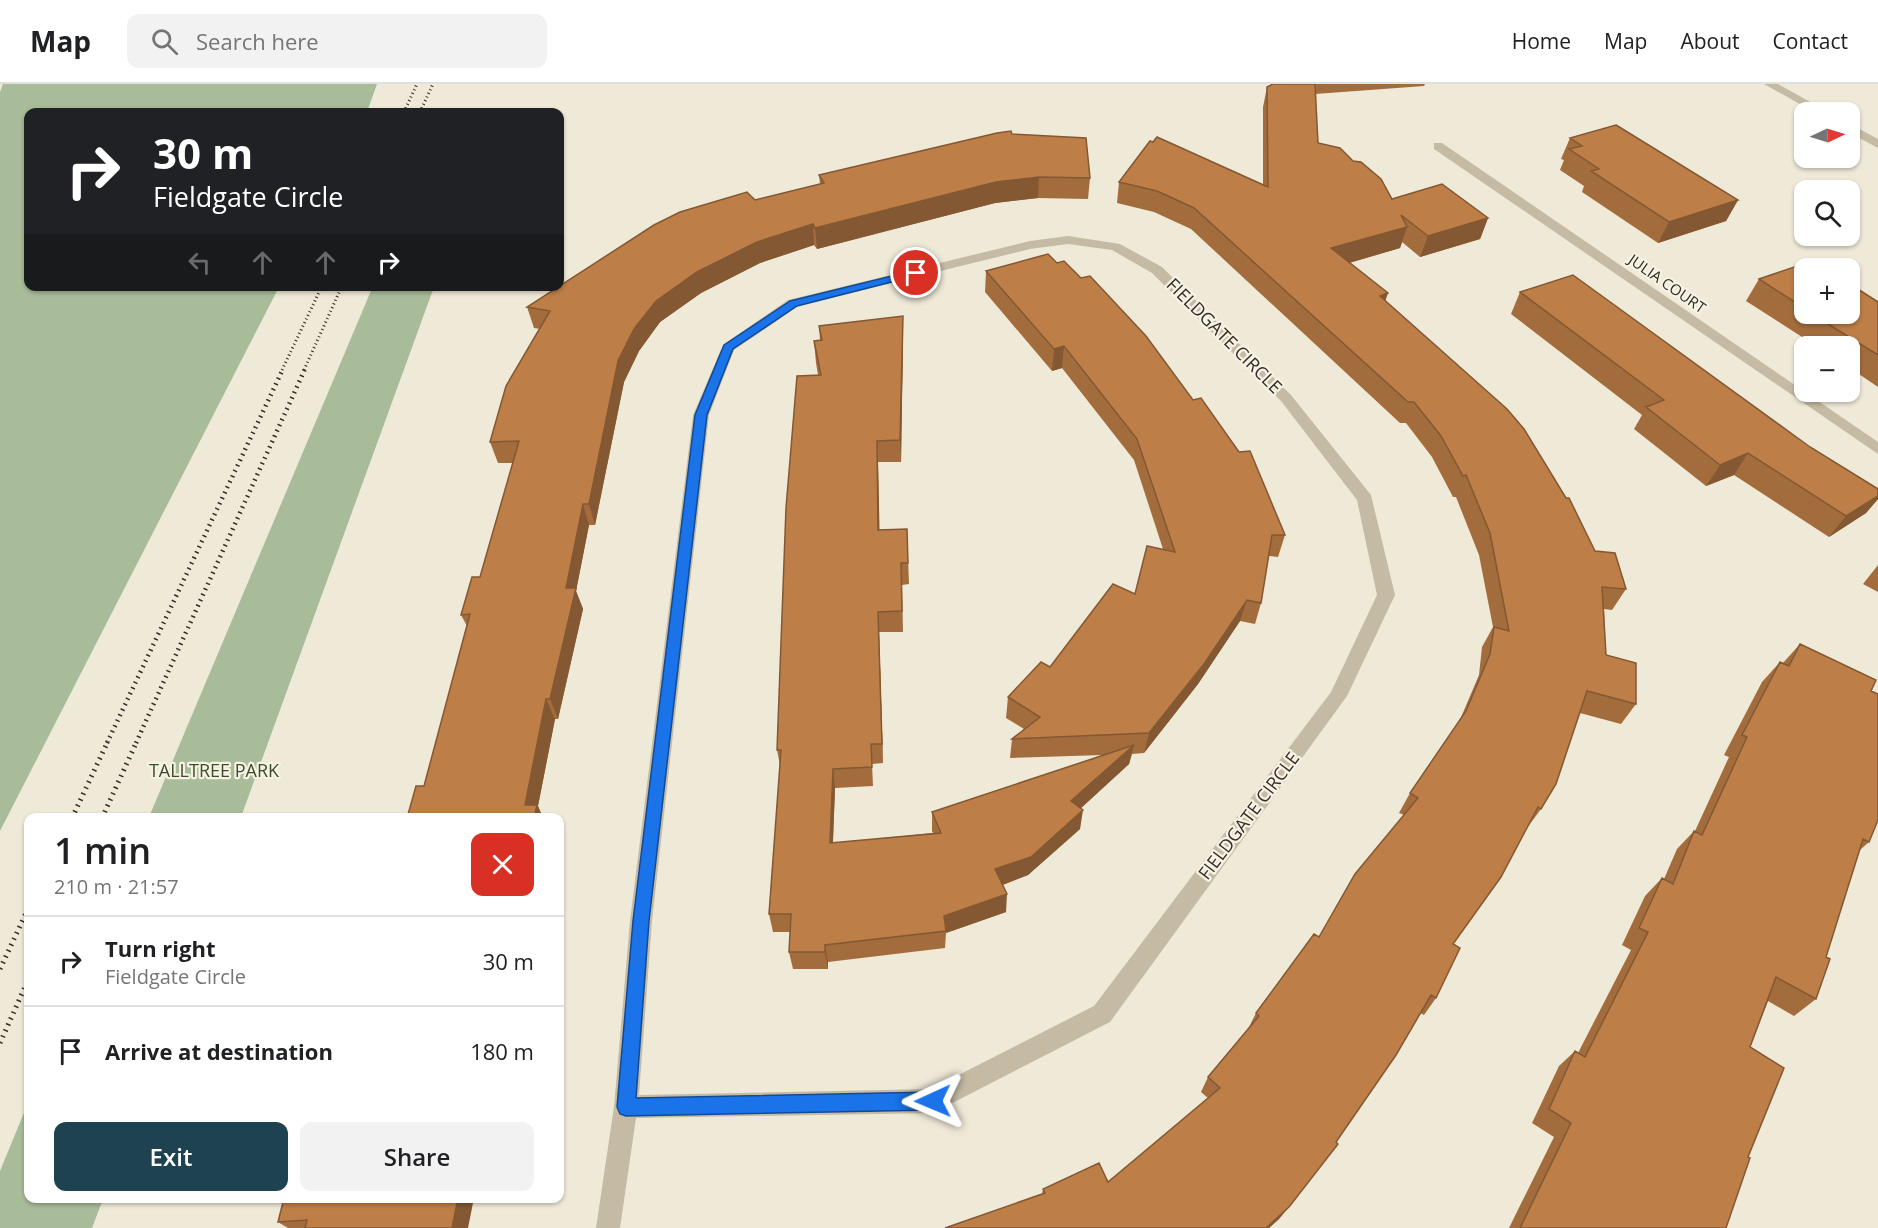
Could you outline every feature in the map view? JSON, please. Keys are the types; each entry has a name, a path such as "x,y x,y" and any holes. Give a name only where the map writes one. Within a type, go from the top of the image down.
{"street":[{"path":"1770,84 1803,102"},
{"path":"1860,134 1878,144"},
{"name":"JULIA COURT","path":"1438,146 1878,449"},
{"name":"FIELDGATE CIRCLE","path":"608,1228 626,1107 641,921 701,415 728,348 793,303 1030,245 1068,240 1115,247 1157,270 1286,398 1365,499 1386,595 1338,696 1102,1014 933,1101 626,1107"}],"green space":[{"path":"3,84 377,84 368,108 24,108 24,291 277,291 0,831 0,92"},
{"name":"TALLTREE PARK","path":"371,291 433,291 242,813 151,813"},
{"path":"24,1113 24,1203 101,1203 92,1228 0,1228 0,1171"}],"building":[{"path":"1273,84 1315,84 1318,143 1340,148 1353,161 1361,162 1381,179 1392,199 1442,184 1488,218 1428,236 1401,215 1407,227 1331,248 1388,293 1380,296 1507,409 1524,429 1566,498 1569,498 1595,551 1615,553 1626,589 1602,587 1606,655 1636,663 1636,704 1587,691 1556,784 1541,809 1538,807 1501,877 1453,944 1460,948 1436,998 1431,995 1396,1055 1336,1142 1338,1144 1289,1207 1266,1228 945,1228 1045,1193 1043,1189 1099,1163 1108,1182 1220,1088 1208,1077 1259,1016 1256,1013 1314,934 1319,937 1355,874 1418,798 1410,793 1466,711 1490,654 1494,627 1509,631 1490,533 1466,475 1463,476 1441,436 1414,402 1408,402 1194,208 1157,191 1119,182 1150,141 1153,142 1157,137 1268,187 1267,87"},
{"path":"1616,125 1738,200 1669,222 1591,171 1599,169 1569,149 1582,146 1570,138"},
{"path":"1011,131 1012,134 1086,138 1090,178 1039,177 996,182 815,228 813,224 757,242 697,272 656,301 634,329 618,361 589,504 583,504 566,588 576,588 550,699 546,699 525,805 537,805 535,813 408,813 416,786 424,786 470,614 461,615 472,577 480,577 519,441 490,442 506,386 550,311 527,307 552,291 564,291 564,283 654,225 680,212 747,192 755,200 824,183 819,175"},
{"path":"1048,254 1057,263 1064,261 1081,278 1090,276 1146,336 1193,400 1201,398 1239,452 1250,451 1285,535 1272,535 1261,603 1247,600 1204,664 1149,733 1012,739 1040,717 1008,697 1041,662 1050,667 1113,584 1135,594 1147,546 1175,552 1137,439 1064,346 1054,349 986,271"},
{"path":"1794,267 1794,302 1759,279"},
{"path":"1573,275 1810,447 1878,489 1878,496 1846,516 1748,453 1720,465 1646,407 1664,400 1520,292"},
{"path":"1860,290 1878,302 1878,355 1860,344 1860,336 1847,336 1828,324 1860,324"},
{"path":"903,316 900,440 877,441 878,530 907,529 908,563 901,563 902,611 878,612 882,744 871,744 872,767 833,769 830,843 941,833 932,812 1134,745 1071,801 1083,810 1031,857 995,869 1007,894 944,916 946,931 825,945 825,952 789,952 791,914 769,914 781,750 777,750 786,508 797,376 821,375 814,341 822,340 819,326"},
{"path":"1800,644 1876,680 1871,691 1878,694 1878,820 1869,842 1863,839 1826,957 1830,959 1816,999 1776,977 1750,1047 1784,1068 1748,1157 1750,1158 1726,1228 1520,1228 1571,1123 1549,1109 1575,1051 1585,1057 1648,932 1639,928 1662,878 1673,884 1694,831 1702,835 1747,737 1742,735 1780,662 1789,666"},
{"path":"283,1203 457,1203 452,1228 305,1228 307,1220 278,1222"}],"railway":[{"path":"406,108 417,84"},
{"path":"422,108 433,84"},
{"path":"282,370 320,291"},
{"path":"304,370 340,291"},
{"path":"107,743 283,369"},
{"path":"136,743 305,369"},
{"path":"74,813 108,741"},
{"path":"104,813 137,741"},
{"path":"0,969 24,918"},
{"path":"0,1043 24,989"}],"route":[{"path":"916,273 793,303 728,348 701,415 641,921 626,1107 933,1101"}]}
